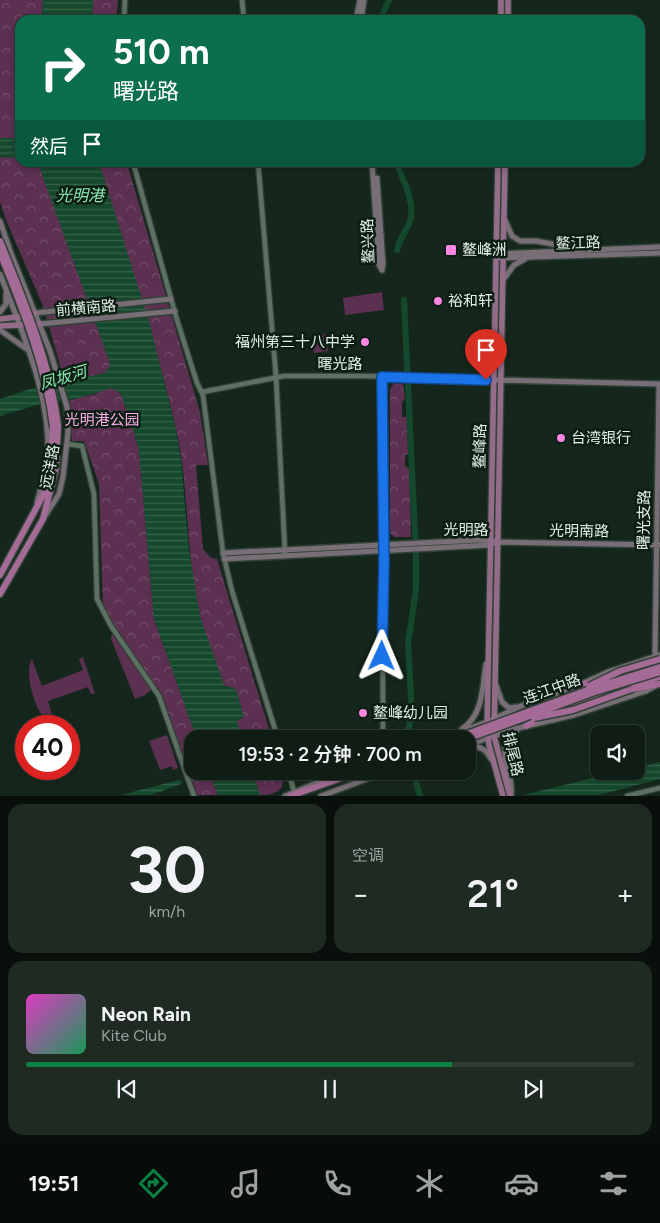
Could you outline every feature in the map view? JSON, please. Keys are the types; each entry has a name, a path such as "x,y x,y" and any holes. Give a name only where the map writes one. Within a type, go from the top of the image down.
{"highway":[{"path":"0,241 32,319 54,401 56,468 43,520"},
{"path":"0,253 21,303 33,340 55,426 49,478 46,490 35,513"},
{"name":"远洋路","path":"0,575 35,513"},
{"name":"远洋路","path":"0,594 43,520"},
{"path":"578,685 620,674 659,658"},
{"path":"572,695 620,671 659,658"},
{"name":"连江中路","path":"473,730 630,675 660,667"},
{"name":"连江中路","path":"476,736 631,680 660,672"},
{"path":"520,728 541,718 631,685 660,677"},
{"path":"515,721 573,710 632,689 660,684"},
{"path":"293,793 333,780"},
{"path":"304,796 349,780"}],"main road":[{"path":"357,15 360,0"},
{"path":"361,15 364,0"},
{"path":"501,0 501,15"},
{"path":"508,0 508,15"},
{"name":"鳌兴路","path":"374,167 383,264 382,270 379,265 374,167"},
{"name":"鳌峰路","path":"494,718 500,256 498,167"},
{"name":"鳌峰路","path":"487,730 490,542 503,280 500,256 504,218 505,167"},
{"path":"504,218 508,231 520,241 536,241 581,250"},
{"name":"远洋路","path":"0,221 53,358 66,402 69,424 63,477 59,494 43,520"},
{"name":"鳌江路","path":"500,256 660,246"},
{"name":"鳌江路","path":"500,256 531,257 660,253"},
{"path":"503,280 514,265 531,257"},
{"name":"远洋路","path":"0,274 29,351 44,410 48,452 35,513"},
{"path":"0,312 6,304 6,288"},
{"name":"前横南路","path":"0,319 18,318 35,313 171,299"},
{"name":"前横南路","path":"0,328 175,311"},
{"name":"前横南路","path":"0,328 29,351"},
{"name":"曙光路","path":"497,380 659,384"},
{"name":"曙光支路","path":"659,384 659,658"},
{"name":"光明路","path":"223,556 497,542"},
{"name":"光明南路","path":"497,542 658,544"},
{"path":"462,730 470,723 479,708 488,656"},
{"path":"469,730 522,706 608,672 659,658"},
{"path":"495,681 502,702 509,708 522,706"},
{"path":"476,744 520,728 574,715 646,691 660,684"},
{"path":"510,712 507,721 510,726 520,728"},
{"name":"排尾路","path":"494,718 491,737 499,781 504,796"},
{"path":"511,796 511,777 504,748 509,736 520,728"},
{"name":"排尾路","path":"487,730 511,796"},
{"path":"476,746 487,752 499,781"},
{"path":"285,796 324,780"},
{"path":"321,796 364,780"}],"street":[{"path":"124,15 125,0"},
{"path":"242,0 244,15"},
{"path":"134,167 171,299 197,383 202,392 223,556 275,730"},
{"path":"258,167 276,376 285,553"},
{"name":"曙光路","path":"202,392 276,376 497,380"},
{"path":"382,377 383,730"},
{"path":"67,444 82,446 94,494 97,600 111,626 160,696 194,796"},
{"path":"290,780 293,793"},
{"path":"627,796 660,788"}],"green space":[{"name":"光明港公园","path":"0,0 43,0 42,15 15,15 15,167 40,167 110,363 109,369 105,373 65,383 43,306 0,202"},
{"path":"93,0 118,0 116,15 92,15"},
{"path":"100,167 128,167 200,412 208,465 196,465 203,549 211,558 217,559 269,730 239,730 204,632 195,594 184,475 176,429 150,328"},
{"path":"382,292 384,310 345,315 343,298"},
{"path":"327,334 328,351 314,353 312,335"},
{"path":"394,383 403,384 405,399 402,402 402,417 407,417 408,454 405,455 405,466 409,468 411,537 394,537 390,533 390,389"},
{"name":"光明港公园","path":"112,388 121,394 139,449 154,619 194,730 184,730 184,761 160,694 110,622 103,605 99,484 84,441 72,441 67,401 95,394 104,389"},
{"path":"112,634 152,689 145,695 135,699 111,639"},
{"path":"83,657 95,694 91,694 88,687 48,701 52,715 42,715 31,688 29,671 32,659 42,686 83,670 79,659"},
{"path":"167,735 178,768 173,770 172,766 160,770 149,741"},
{"name":"光明港公园","path":"191,780 212,780 218,795 196,795"},
{"path":"255,780 283,780 280,790 272,794 260,795"}],"water":[{"path":"43,0 93,0 92,15 42,15"},
{"path":"0,138 15,138 15,158 0,157"},
{"name":"光明港","path":"39,167 100,167 149,321 176,430 181,460 189,550 200,616 224,685 236,689 244,717 237,721 240,730 194,730 154,619 139,449 121,394 112,388 79,398 37,405 0,416 0,399 30,389 105,373 110,363"},
{"path":"660,762 660,779 599,795 523,795 590,779 645,780 645,766"},
{"path":"179,780 182,781 181,784 151,795 121,795"},
{"path":"212,780 255,780 260,795 218,795"}],"waterway":[{"path":"382,15 389,0"},
{"path":"397,250 411,217 411,203 398,167"},
{"path":"404,300 416,556 416,589 408,644 412,714 408,730"},
{"path":"416,780 420,796"}],"place":[{"name":"鳌峰洲","path":"451,250"},
{"name":"裕和轩","path":"438,301"},
{"name":"福州第三十八中学","path":"365,342"},
{"name":"台湾银行","path":"561,438"},
{"name":"鳌峰幼儿园","path":"363,713"}],"route":[{"path":"382,656 384,563 382,377 486,380"}],"water label":[{"name":"凤坂河","path":"63,377"}]}
